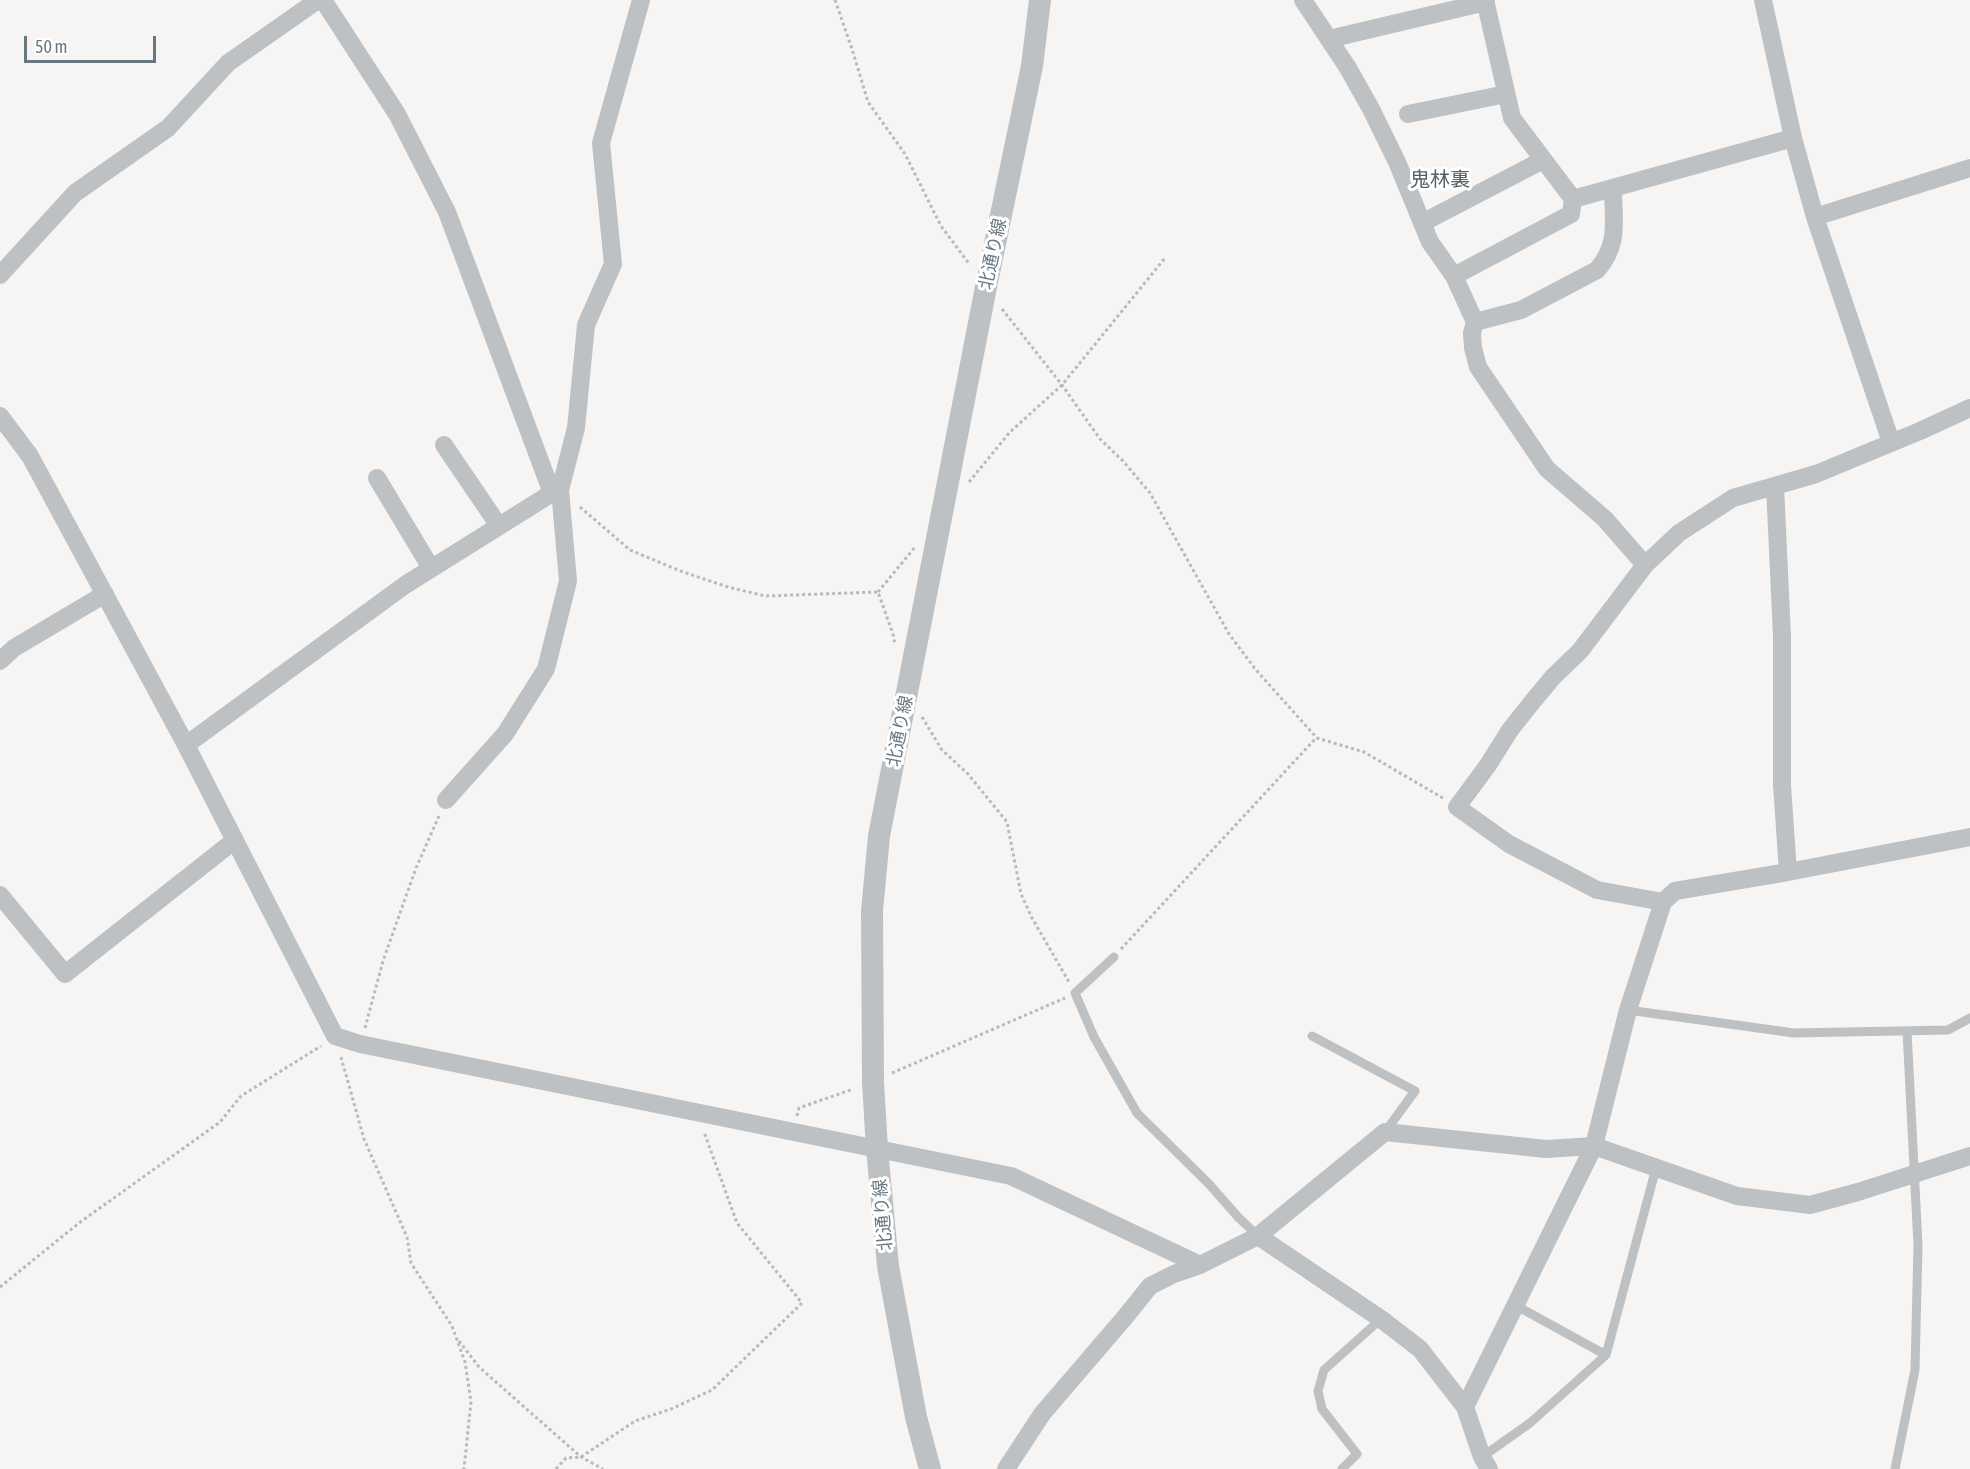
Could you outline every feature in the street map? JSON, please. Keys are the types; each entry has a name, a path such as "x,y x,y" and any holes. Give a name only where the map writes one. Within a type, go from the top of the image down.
{"street":[{"path":"0,275 75,194 168,128 228,63 318,0"},
{"path":"323,0 397,114 447,212 556,492 568,581 546,669 505,734 446,800"},
{"path":"186,745 395,592 556,492 576,428 586,325 613,264 601,143 641,0"},
{"name":"北通り線","path":"930,1469 916,1417 888,1266 873,1082 872,911 879,836 986,287 1032,66 1041,0"},
{"path":"1303,0 1371,109 1397,162 1430,242 1454,276 1475,322 1472,333 1473,348 1479,367 1547,469 1605,519 1645,565"},
{"path":"1763,0 1793,138 1815,217 1891,442"},
{"path":"1329,39 1485,1 1512,118 1573,199 1571,214 1454,276"},
{"path":"1408,114 1506,94"},
{"path":"1573,199 1793,138"},
{"path":"1422,224 1543,160"},
{"path":"1815,217 1970,168"},
{"path":"1475,322 1521,310 1597,270 1612,248 1613,188"},
{"path":"1663,902 1596,890 1509,844 1457,807 1515,723 1553,677 1581,651 1645,565 1679,533 1733,498 1816,474 1970,408"},
{"path":"0,417 30,456 105,594 186,745 335,1036 360,1044 1011,1176 1200,1265"},
{"path":"444,445 499,526"},
{"path":"377,478 431,568"},
{"path":"1775,486 1782,636 1782,785 1788,872"},
{"path":"0,661 14,648 105,594"},
{"path":"1465,1407 1594,1146 1628,1010 1663,902 1676,891 1970,837"},
{"path":"0,895 66,974 235,840"},
{"path":"1006,1469 1042,1414 1150,1286 1200,1265 1258,1236 1385,1131 1546,1149 1594,1146 1737,1196 1810,1205 1970,1156"},
{"path":"1258,1236 1381,1319 1420,1349 1465,1407 1486,1463"}],"lane":[{"path":"1114,957 1075,993 1094,1037 1137,1113 1258,1236"},
{"path":"1628,1010 1794,1034 1948,1030 1970,1018"},
{"path":"1895,1469 1915,1370 1918,1245 1907,1031"},
{"path":"1312,1036 1416,1091 1385,1131"},
{"path":"1486,1463 1606,1355 1656,1168"},
{"path":"1515,1305 1606,1355"},
{"path":"1341,1469 1357,1454 1322,1408 1318,1391 1324,1370 1381,1319"}],"path":[{"path":"835,0 868,102 905,154 941,226 1022,336 1062,385 1100,439 1123,461 1150,493 1229,634 1256,670 1317,738 1364,752 1457,807"},
{"path":"966,486 1010,432 1062,385 1165,258"},
{"path":"556,492 630,550 683,572 765,596 878,592 921,540"},
{"path":"878,592 895,645"},
{"path":"793,1132 799,1108 873,1082 1075,993 1032,918 1021,894 1007,822 968,774 942,750 908,692"},
{"path":"1114,957 1317,738"},
{"path":"360,1044 383,961 416,868 446,800"},
{"path":"0,1287 79,1223 220,1122 241,1096 335,1036 364,1139 407,1237 411,1263 452,1326 465,1362 471,1402 464,1469"},
{"path":"556,1469 566,1458 581,1457 635,1421 671,1409 712,1390 802,1303 737,1223 697,1112"},
{"path":"456,1337 479,1367 581,1457 603,1469"}],"district":[{"name":"鬼林裏","path":"1440,180"}]}
